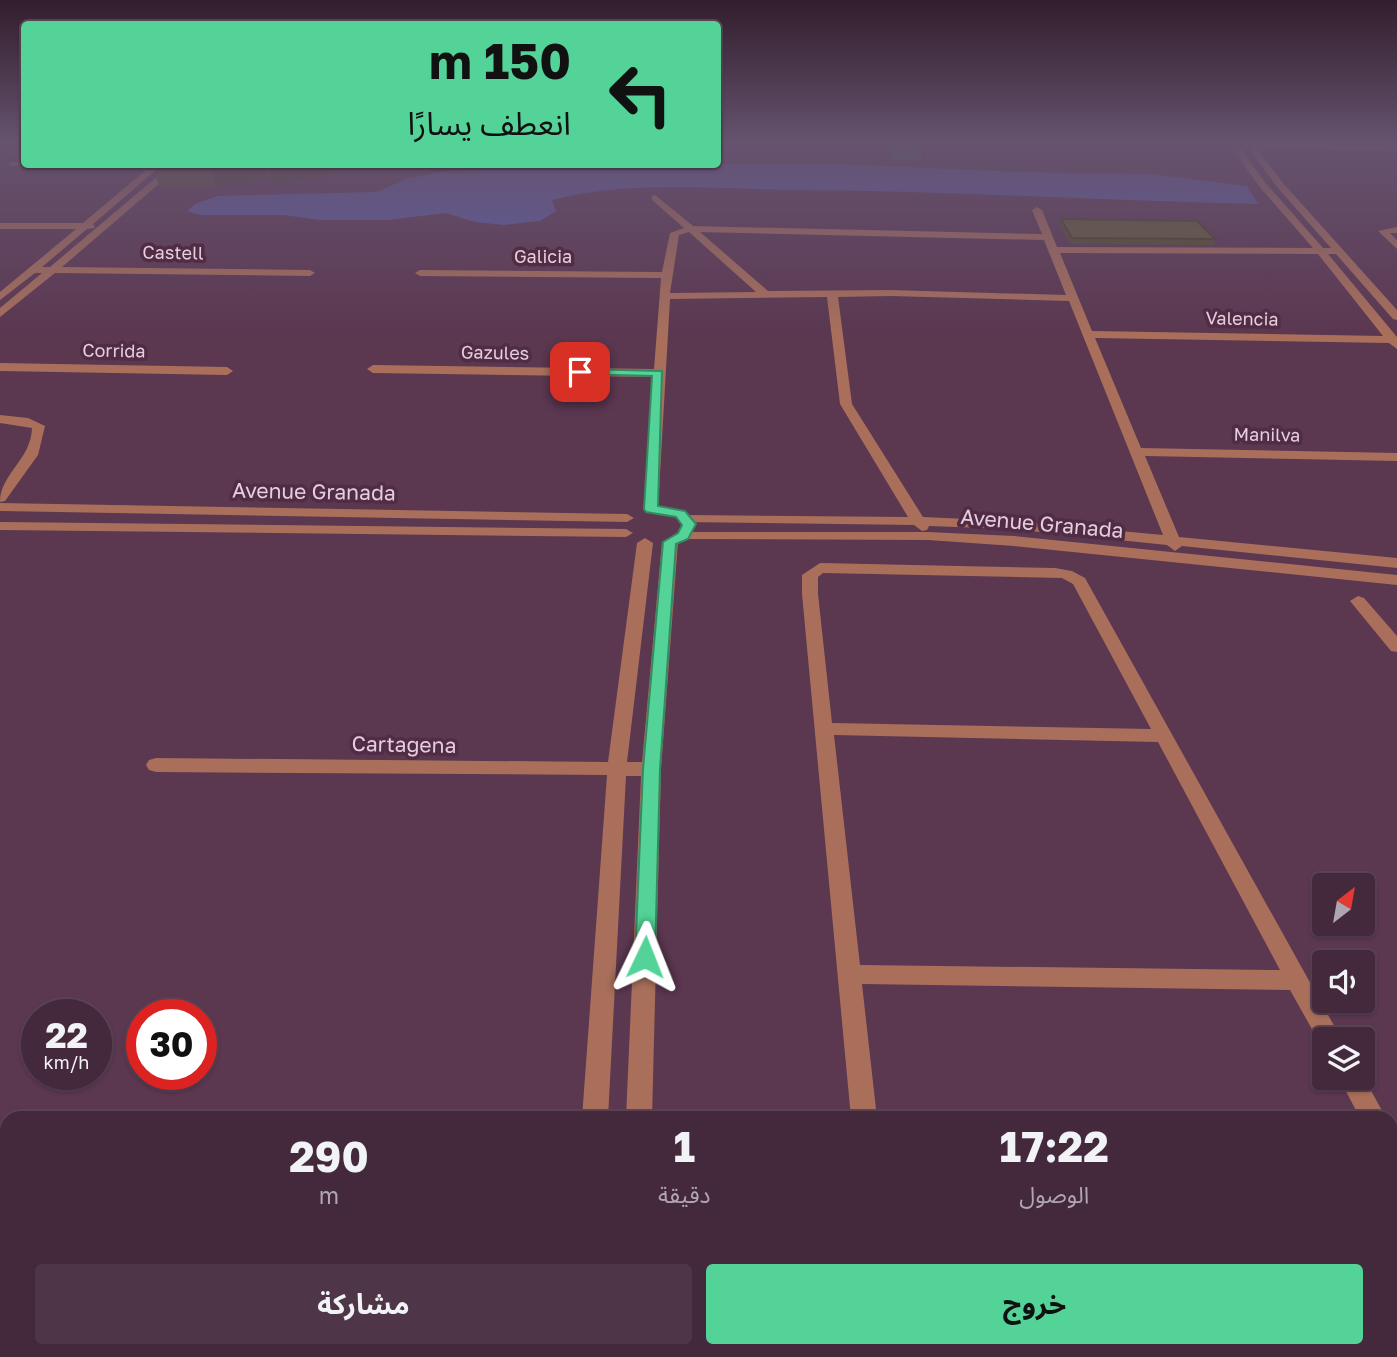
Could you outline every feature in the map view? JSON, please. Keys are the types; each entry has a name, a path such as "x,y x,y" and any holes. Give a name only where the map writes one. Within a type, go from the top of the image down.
{"street":[{"path":"0,297 36,270 108,207"},
{"path":"2,310 56,269 127,207"},
{"path":"666,207 766,295"},
{"path":"1283,207 1395,342"},
{"path":"1299,207 1397,317"},
{"path":"1037,210 1135,452 1182,558"},
{"path":"0,226 106,226"},
{"path":"595,1111 617,770 645,543 626,526 651,509 658,373 667,275 674,235 678,231 690,229 1048,237"},
{"path":"1397,229 1383,231 1397,246"},
{"path":"1054,250 1338,251"},
{"name":"Castell","path":"36,270 310,273"},
{"name":"Galicia","path":"420,273 667,275"},
{"path":"665,296 903,293 1071,298"},
{"path":"832,295 846,404 928,536"},
{"name":"Valencia","path":"1087,334 1395,342"},
{"name":"Corrida","path":"0,367 227,371"},
{"name":"Gazules","path":"373,369 658,373"},
{"path":"0,419 28,422 38,426 39,432 39,445 0,498"},
{"name":"Manilva","path":"1135,452 1397,457"},
{"name":"Avenue Granada","path":"0,507 626,526"},
{"name":"Avenue Granada","path":"651,509 672,510 686,519 918,521 1012,525 1172,539 1397,564"},
{"path":"639,1111 651,769 676,539 688,530 686,519"},
{"name":"Avenue Granada","path":"0,526 626,526"},
{"name":"Avenue Granada","path":"645,543 676,539 928,536 1014,541 1397,580"},
{"path":"863,1111 810,575 820,568 1055,573 1075,578 1083,586 1323,1027"},
{"path":"1359,601 1397,647"},
{"path":"824,729 1165,736"},
{"name":"Cartagena","path":"156,765 651,769"},
{"path":"849,974 1298,980"},
{"path":"1358,1090 1369,1111"}],"shaded area":[{"path":"191,207 555,207 556,211 540,221 504,225 475,222 446,213 387,220 320,220 284,215 201,215 187,211"}],"building":[{"path":"1061,219 1197,221 1215,239 1072,238"}],"route":[{"path":"580,372 658,373 651,509 672,510 689,524 683,536 670,542 651,769 645,957"}]}
